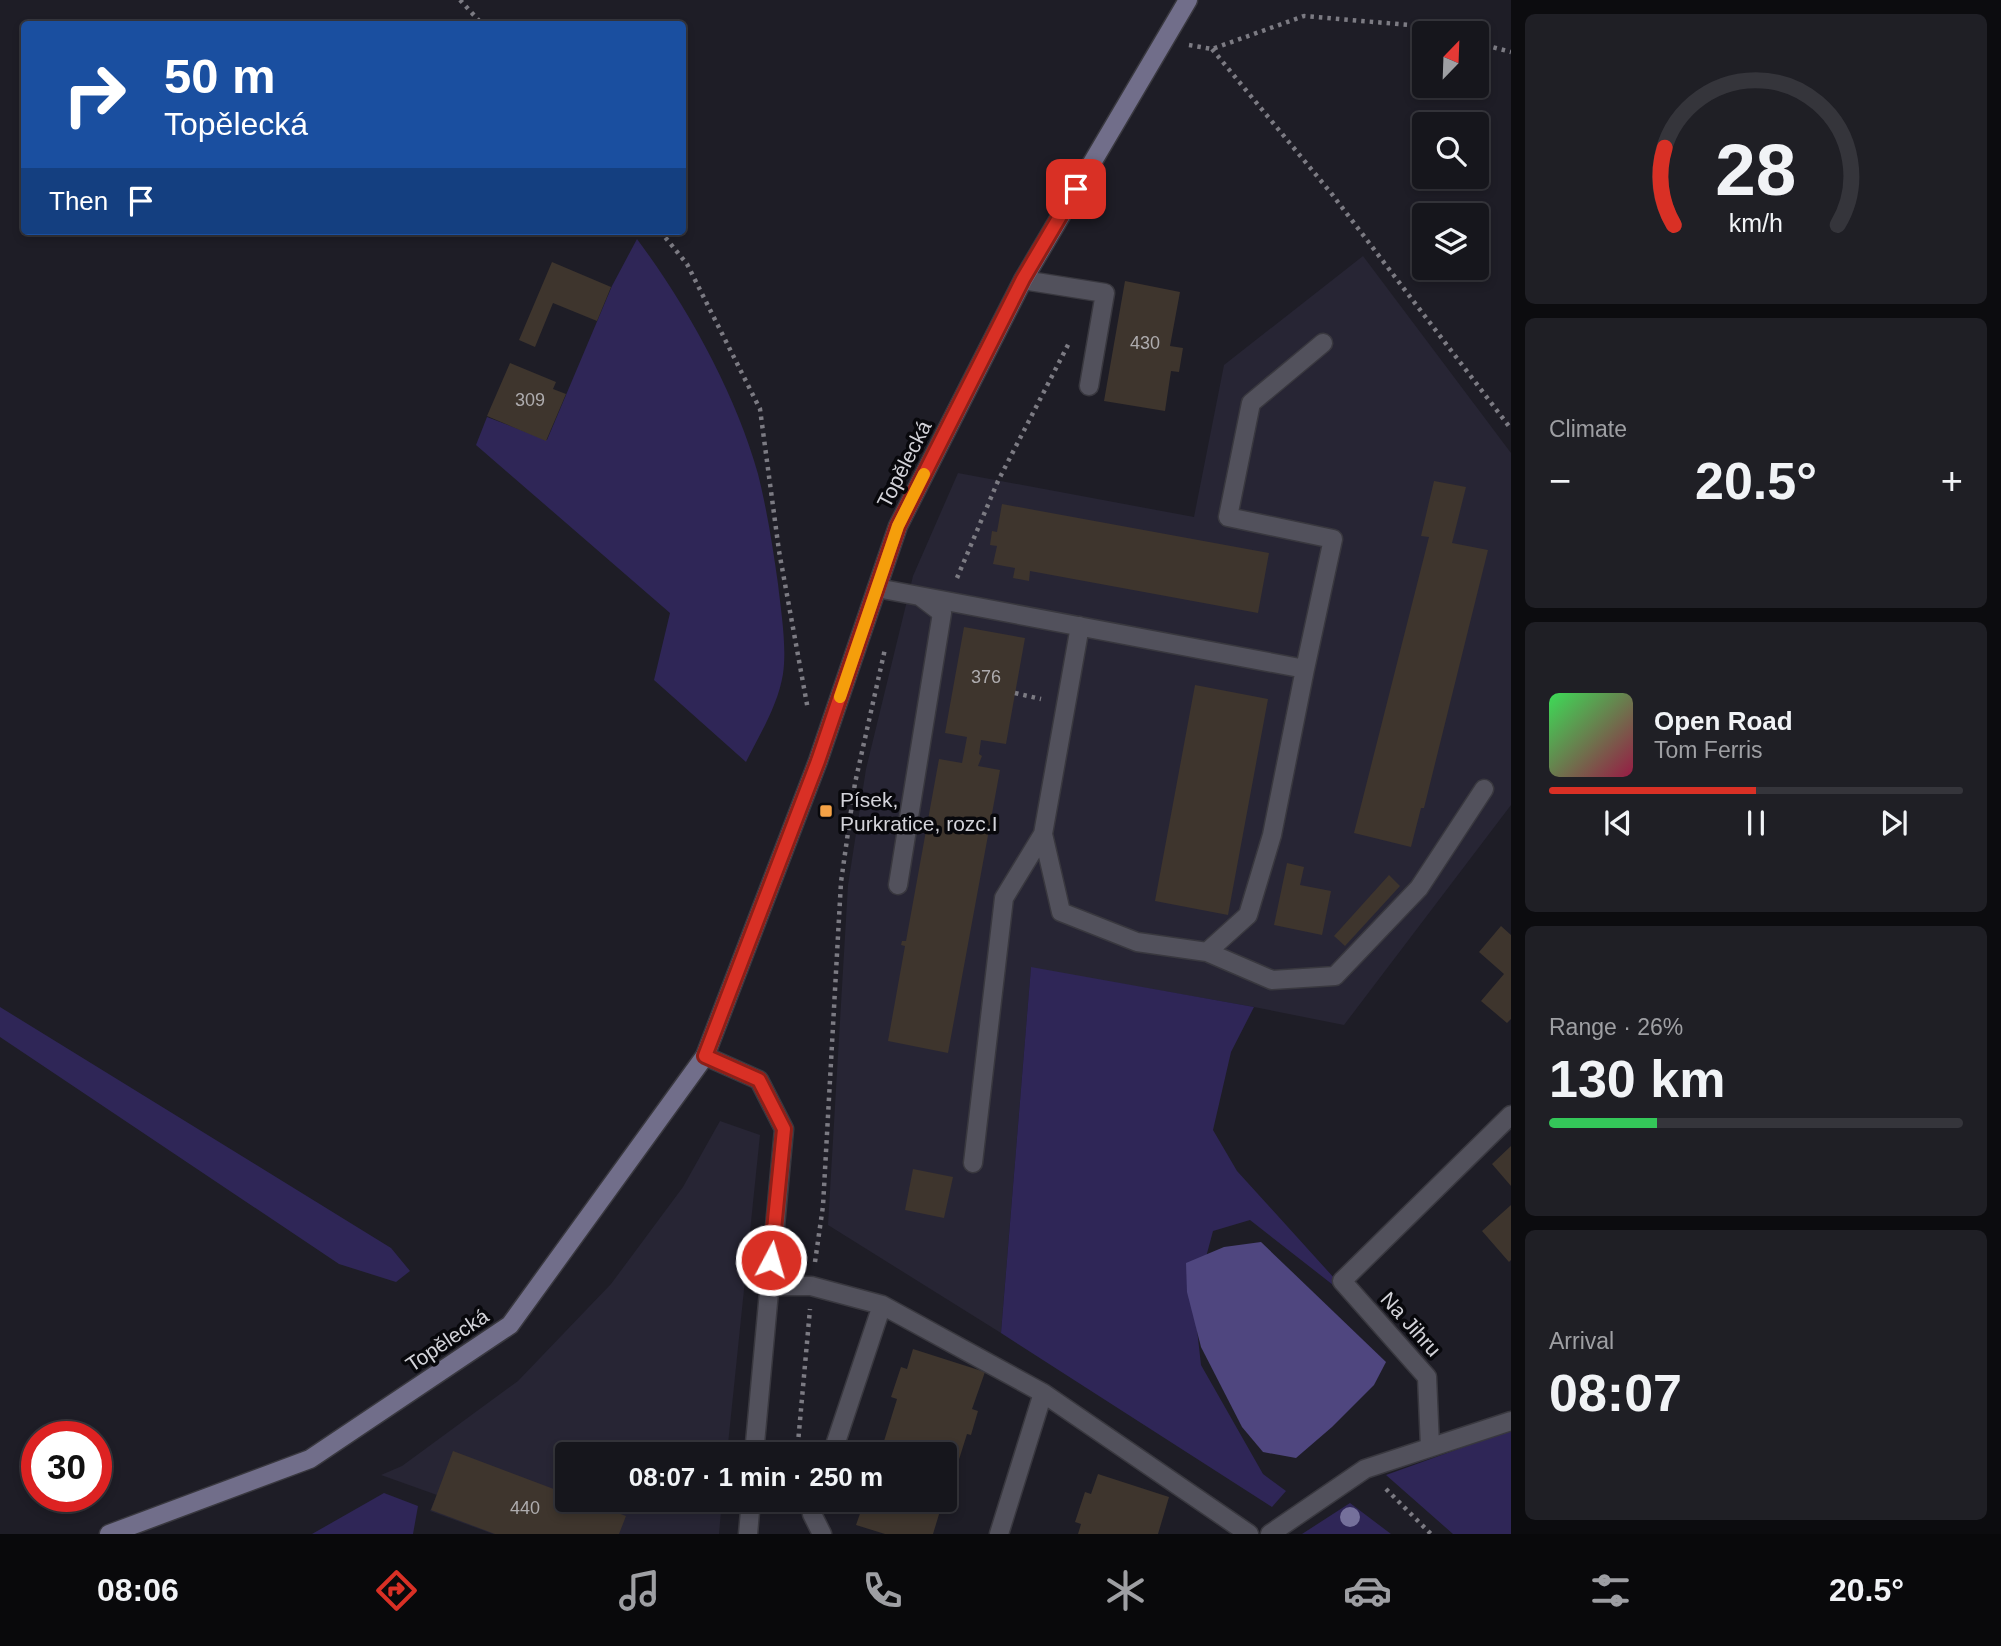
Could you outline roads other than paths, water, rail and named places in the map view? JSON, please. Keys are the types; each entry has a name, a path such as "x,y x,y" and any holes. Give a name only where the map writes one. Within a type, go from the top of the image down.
{"street":[{"name":"Topělecká","path":"109,1534 310,1459 510,1325 705,1056 818,761 898,526 1023,279 1188,0"},
{"path":"1023,279 1105,293 1088,386"},
{"path":"1207,952 1248,915 1272,835 1333,539 1228,517 1251,403 1323,343"},
{"path":"877,588 1305,669"},
{"path":"898,885 942,613 918,595"},
{"path":"973,1163 1004,898 1043,834 1080,626"},
{"path":"1043,834 1061,912 1137,942 1207,952 1272,980 1335,976 1419,888 1484,789"},
{"path":"705,1056 759,1080 784,1129 755,1442"},
{"name":"Na Jihru","path":"1430,1446 1427,1377 1342,1281 1511,1115"},
{"path":"768,1286 811,1286 883,1305 1043,1393 1249,1534"},
{"path":"836,1442 883,1305"},
{"path":"999,1534 1043,1393"},
{"path":"1270,1534 1365,1469 1511,1421"},
{"path":"748,1534 750,1512"},
{"path":"813,1512 822,1534"}],"place":[{"name":"Písek, Purkratice, rozc.I","path":"826,811"}]}
